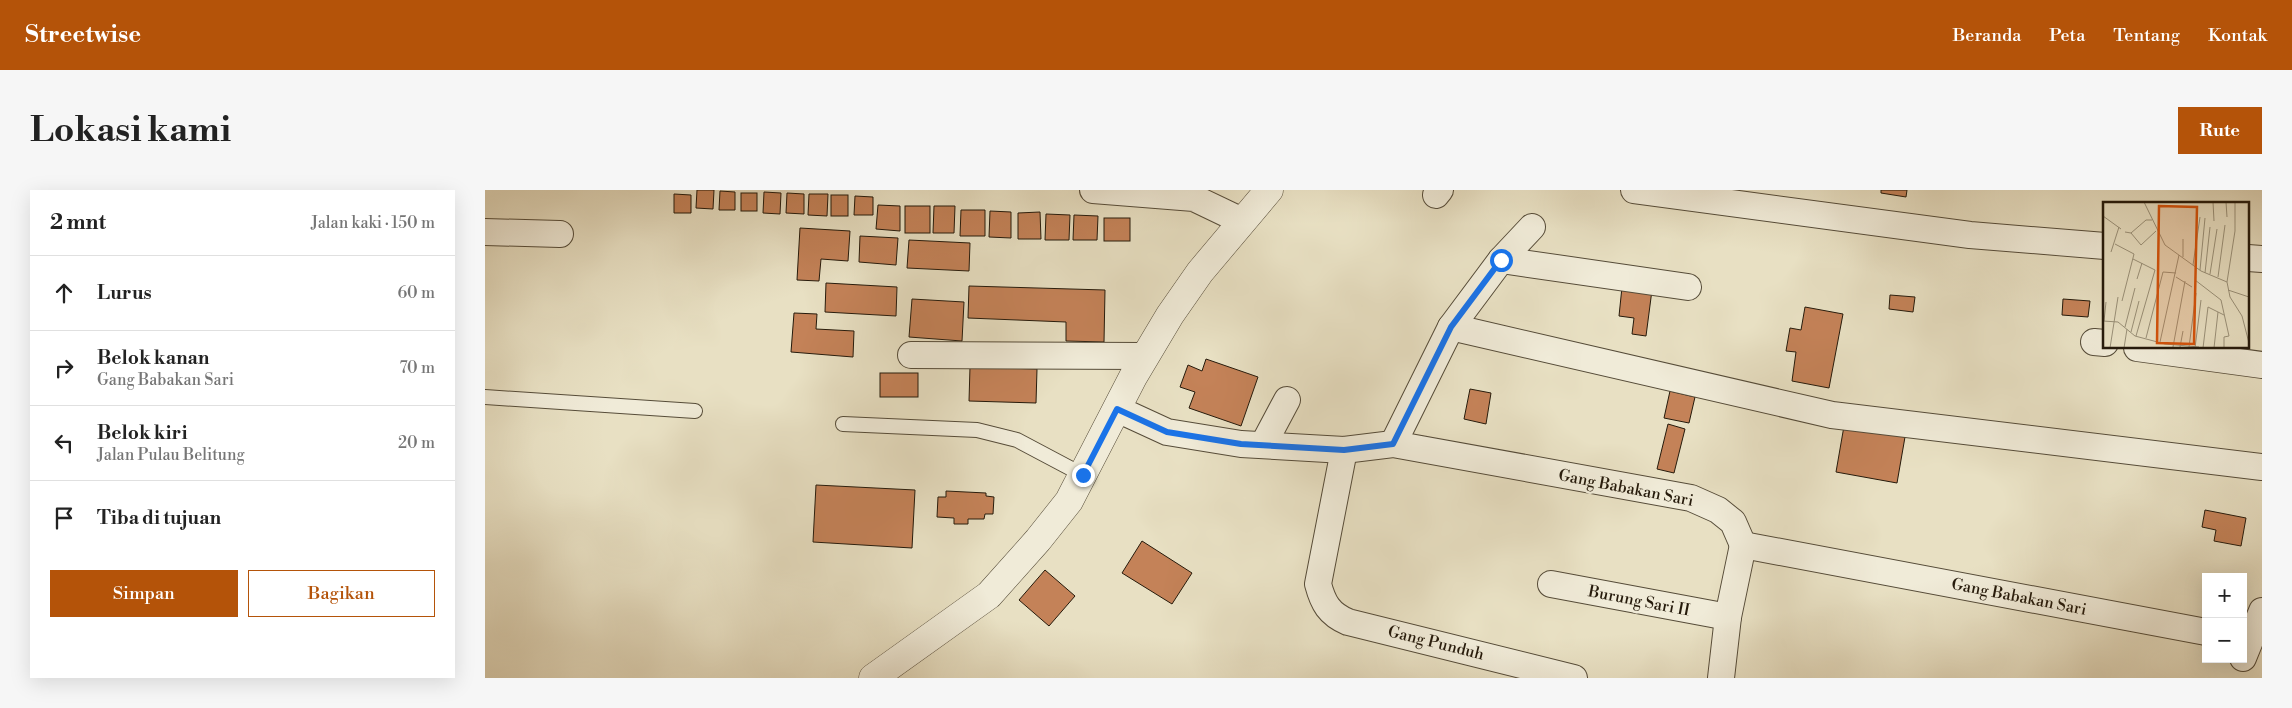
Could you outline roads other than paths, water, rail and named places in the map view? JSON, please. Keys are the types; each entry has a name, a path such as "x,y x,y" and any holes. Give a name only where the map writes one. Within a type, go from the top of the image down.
{"street":[{"path":"1093,190 1194,198 1242,221"},
{"path":"873,678 989,595 1038,540 1069,501 1083,475 1126,414 1145,356 1169,316 1200,272 1269,190"},
{"path":"1634,190 1970,236 2103,246"},
{"path":"1393,444 1451,327 1501,260 1532,227"},
{"path":"485,232 560,234"},
{"path":"2249,258 2262,259"},
{"path":"1501,260 1688,287"},
{"path":"1451,327 1832,415 2262,467"},
{"path":"2144,349 2262,365"},
{"path":"911,355 1145,356"},
{"path":"1263,445 1287,400"},
{"name":"Gang Babakan Sari","path":"1126,414 1167,432 1241,444 1344,450 1393,444 1691,498 1718,510 1733,522 1743,545 2202,631"},
{"name":"Gang Punduh","path":"1344,450 1318,584 1321,599 1328,610 1335,616 1348,622 1574,678"},
{"path":"1721,678 1728,617 1743,545"},
{"name":"Burung Sari II","path":"1551,584 1728,617"},
{"path":"2247,645 2262,611"},
{"path":"2237,678 2241,663"}],"lane":[{"path":"485,397 695,411"},
{"path":"843,424 977,430 1017,440 1083,475"}]}
